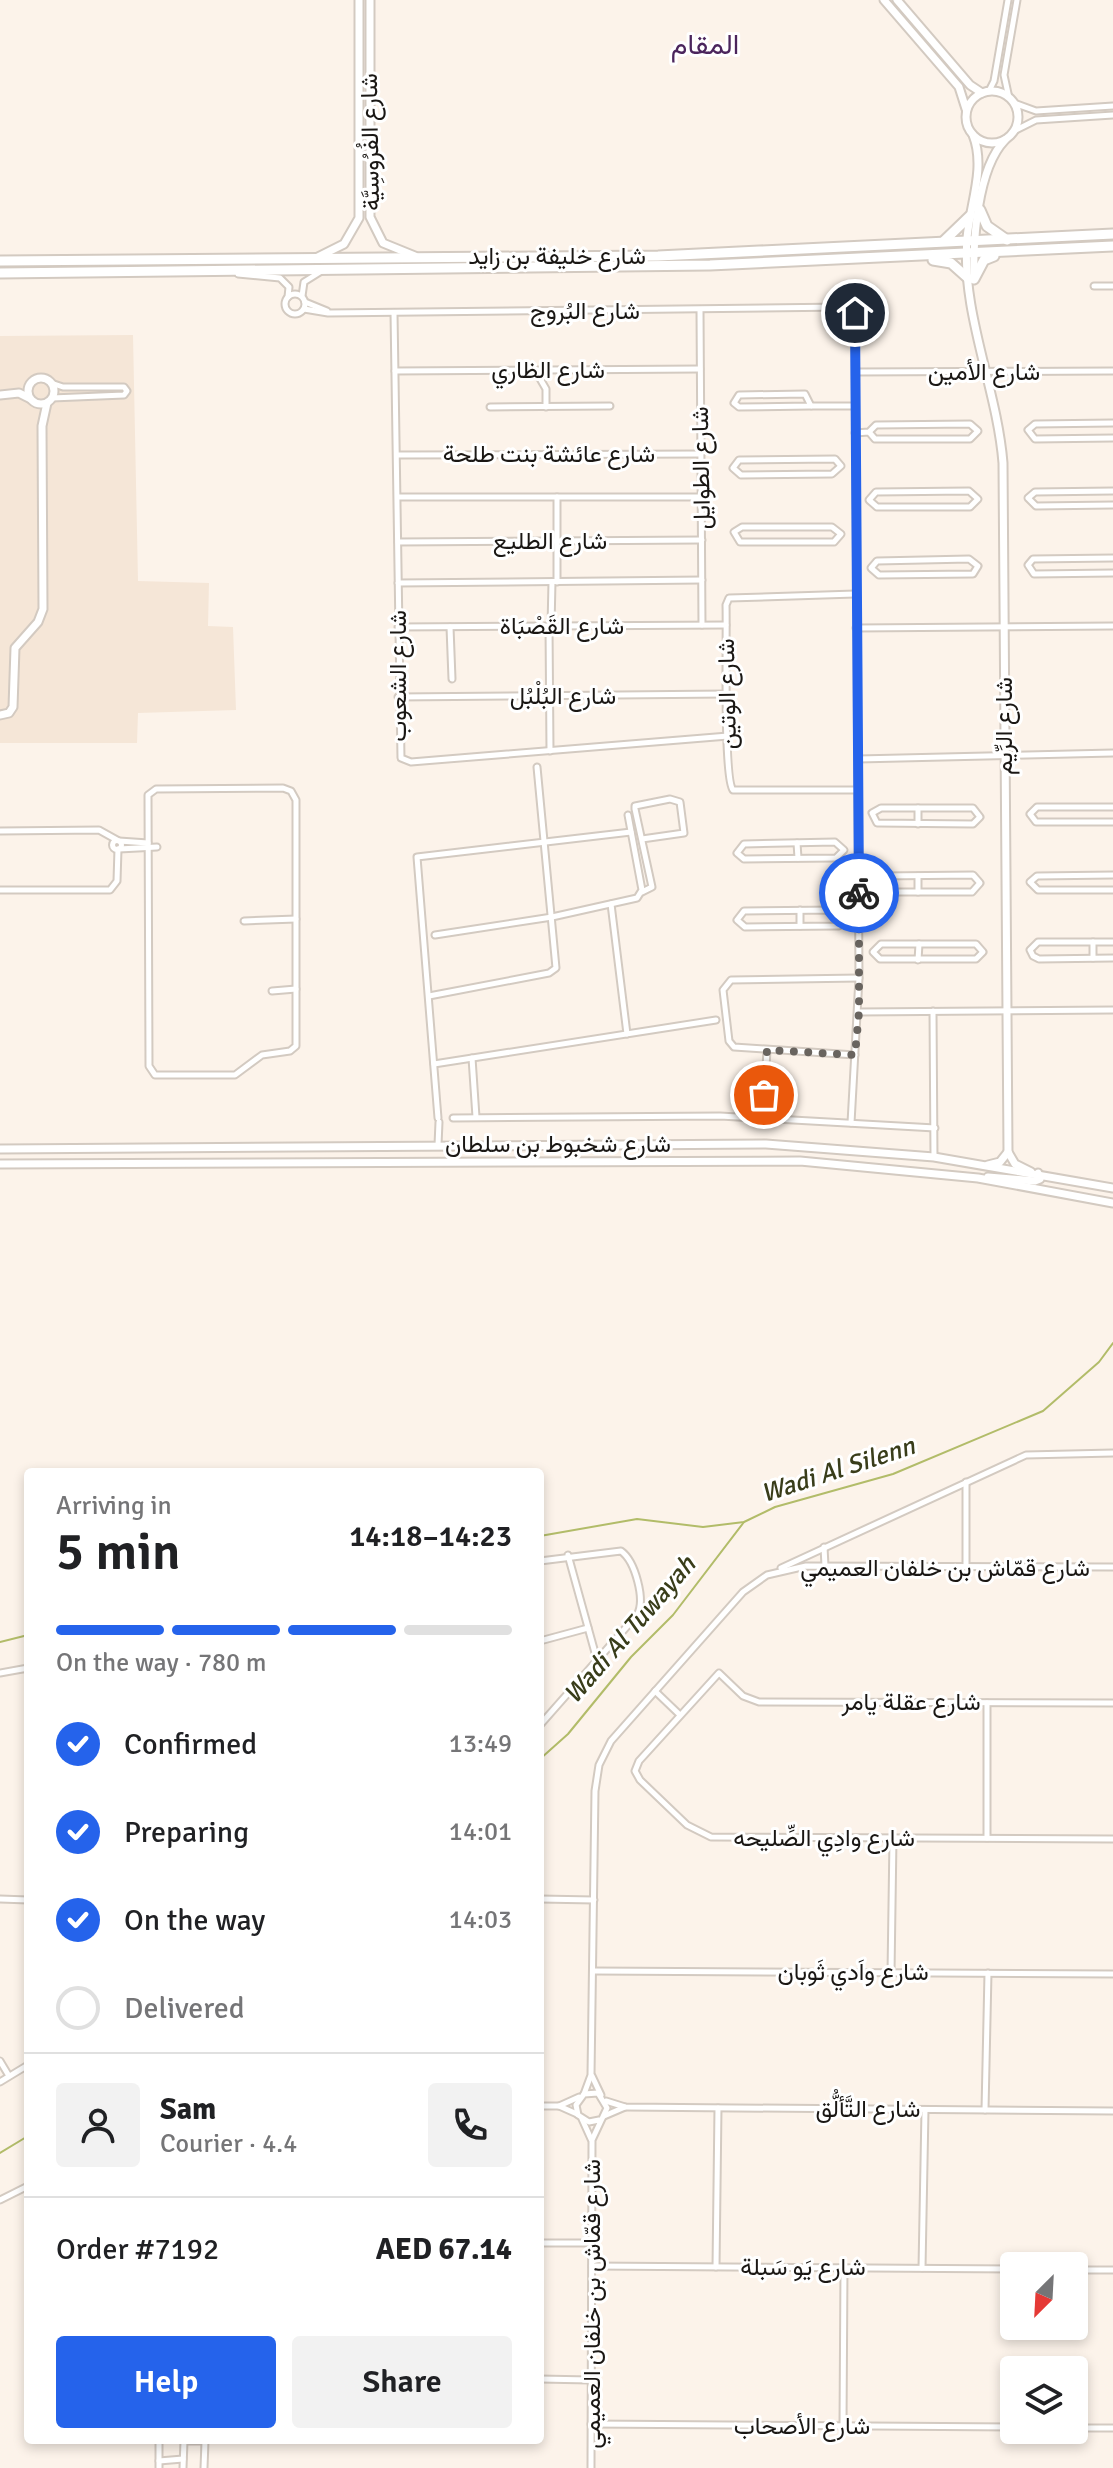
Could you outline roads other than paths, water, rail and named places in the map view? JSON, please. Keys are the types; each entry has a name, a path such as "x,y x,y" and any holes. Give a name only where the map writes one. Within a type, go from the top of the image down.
{"highway":[{"path":"980,210 987,226 1007,240"},
{"path":"940,243 954,234 970,216"},
{"name":"شارع خليفة بن زايد","path":"0,261 762,253 1113,234"},
{"name":"شارع خليفة بن زايد","path":"0,276 31,273 320,272 696,265 1113,246"},
{"path":"914,256 951,263 971,279 986,259 1021,251"}],"street":[{"name":"شارع الفُرُوسِيَّة","path":"313,258 344,244 359,218 359,0"},
{"name":"شارع الفُرُوسِيَّة","path":"370,0 370,217 383,243 417,257"},
{"path":"884,0 959,87 973,135 985,142 1005,140 1014,131 1036,120 1113,115"},
{"path":"897,0 967,82 986,92 1036,111 1113,106"},
{"path":"966,113 973,99 986,92 994,81 1008,0"},
{"path":"1014,131 1018,120 1004,75 1017,0"},
{"name":"شارع الرِّيم","path":"973,135 979,162 970,216 973,302 1003,458 1008,1152"},
{"name":"شارع الرِّيم","path":"970,241 989,163 1005,140"},
{"path":"229,273 280,278 289,287 285,306 289,312 296,314 304,303 304,282 320,272"},
{"path":"1094,286 1113,286"},
{"path":"288,297 295,294 304,303"},
{"name":"شارع البُروج","path":"304,303 336,312 394,313 852,310 856,326 859,1012 851,1123"},
{"name":"شارع الطوايل","path":"700,310 702,625"},
{"name":"شارع الشعوب","path":"394,313 398,753 405,762 728,736"},
{"name":"شارع الظاري","path":"395,371 700,369"},
{"path":"535,370 546,389 546,407"},
{"name":"شارع الأمين","path":"856,372 1113,371"},
{"path":"40,378 63,387 124,387 127,391 124,395 49,401 32,401 19,393 0,393 40,378"},
{"path":"0,715 9,713 13,707 16,645 42,613 42,426 51,383"},
{"path":"30,384 32,401 42,426"},
{"path":"811,406 810,398 803,394 739,395 734,400 739,407 855,406"},
{"path":"490,407 610,406"},
{"path":"1090,423 1091,438"},
{"path":"1113,423 1035,424 1028,433 1035,439 1113,438"},
{"path":"915,424 915,440"},
{"path":"972,424 978,433 970,439 915,440 875,439 869,432 874,425 972,424"},
{"path":"855,433 869,432"},
{"name":"شارع عائشة بنت طلحة","path":"397,455 701,454"},
{"path":"795,459 796,474"},
{"path":"841,466 835,459 739,460 733,468 741,475 832,474 841,466 855,466"},
{"path":"855,500 869,500 877,507 970,507 978,499 969,491 874,493 869,500"},
{"path":"1089,491 1089,506"},
{"path":"1113,491 1033,492 1028,500 1033,506 1113,505"},
{"path":"914,492 915,507"},
{"path":"398,497 701,497"},
{"path":"550,751 550,626 557,497"},
{"path":"841,534 834,527 742,527 733,535 740,542 834,542 841,534 856,533"},
{"path":"797,527 797,542"},
{"name":"شارع الطليع","path":"398,542 702,540"},
{"path":"1091,558 1091,573"},
{"path":"1113,558 1033,559 1028,568 1034,574 1113,573"},
{"path":"856,568 871,568 879,575 970,575 978,568 971,559 877,561 871,568"},
{"path":"915,560 915,575"},
{"path":"398,583 702,580"},
{"name":"شارع الوتين","path":"855,594 733,596 726,605 728,782 733,790 858,790"},
{"name":"شارع القَصْبَاة","path":"398,627 726,625"},
{"path":"856,628 1113,626"},
{"path":"450,627 452,679"},
{"name":"شارع البُلْبُل","path":"398,697 727,694"},
{"path":"858,759 1113,753"},
{"path":"429,996 551,973 556,965 537,767"},
{"path":"289,789 296,800 296,919 297,1041 292,1050 262,1055 235,1075 153,1073 149,1066 147,799 153,790 289,789"},
{"path":"435,935 552,917 637,898 652,888 642,839 637,804 673,799 680,802 684,833 642,839"},
{"path":"1113,807 1037,807 1030,814 1036,822 1113,822"},
{"path":"1092,807 1092,822"},
{"path":"858,816 872,816 878,809 918,808 973,808 980,815 973,824 877,823 872,816"},
{"path":"918,808 918,824"},
{"path":"628,815 642,892"},
{"path":"0,831 95,830 108,834 117,845 117,881 110,890 0,890"},
{"path":"438,1145 417,857 631,832"},
{"path":"838,842 844,850 839,858 744,859 737,853 744,844 838,842"},
{"path":"797,843 798,858"},
{"path":"117,845 157,846"},
{"path":"844,850 858,850"},
{"path":"859,884 873,884 880,892 974,892 980,883 973,875 878,876 873,884"},
{"path":"1093,875 1093,890"},
{"path":"1113,875 1037,876 1030,882 1036,890 1113,890"},
{"path":"918,876 918,892"},
{"path":"611,904 627,1034"},
{"path":"800,910 800,926"},
{"path":"838,910 844,918 839,926 743,926 737,920 744,911 838,910"},
{"path":"844,918 859,918"},
{"path":"244,921 296,919"},
{"path":"1113,942 1038,942 1030,950 1037,958 1113,958"},
{"path":"1093,942 1093,958"},
{"path":"859,952 873,952 880,959 918,960 976,959 983,952 976,944 878,944 873,952"},
{"path":"918,960 919,944"},
{"path":"855,1055 736,1048 730,1043 723,990 727,982 859,978"},
{"path":"272,991 297,988"},
{"path":"859,1012 1113,1010"},
{"path":"933,1011 934,1157"},
{"path":"434,1064 716,1020"},
{"path":"763,1118 767,1050"},
{"path":"472,1058 476,1117"},
{"path":"453,1118 732,1116 935,1128"},
{"name":"شارع شخبوط بن سلطان","path":"0,1149 766,1144 934,1157 1113,1188"},
{"path":"978,1178 1040,1179 1035,1173 1015,1164 1008,1152 1000,1162 986,1165"},
{"name":"شارع شخبوط بن سلطان","path":"0,1164 745,1159 853,1164 978,1178 1113,1203"},
{"path":"773,1572 1031,1454 1113,1453"},
{"path":"966,1482 966,1566"},
{"path":"955,1487 968,1495"},
{"path":"824,1547 825,1566"},
{"path":"544,1560 617,1550 625,1553 641,1599 640,1612 544,1721"},
{"path":"568,1555 598,1661"},
{"name":"شارع قمّاش بن خلفان العميمي","path":"592,2140 576,2105 591,2075 595,1791 599,1765 611,1741 736,1599 758,1579 794,1567 1113,1567"},
{"path":"544,1640 588,1628"},
{"path":"0,1673 24,1669"},
{"name":"شارع عقلة يامر","path":"719,1673 743,1696 759,1702 1113,1703"},
{"name":"شارع وادِي الصِّليحه","path":"719,1673 639,1761 635,1771 640,1780 699,1833 719,1837 1113,1839"},
{"path":"655,1691 680,1715"},
{"path":"987,1703 987,1838"},
{"path":"891,1973 893,1838"},
{"path":"0,1899 24,1900"},
{"path":"544,1899 594,1900"},
{"name":"شارع واَدي ثَوبان","path":"593,1971 1113,1974"},
{"path":"985,2110 988,1973"},
{"path":"0,2061 9,2076"},
{"path":"0,2082 24,2067"},
{"name":"شارع قمّاش بن خلفان العميمي","path":"591,2075 603,2098 602,2118 592,2140 591,2468"},
{"path":"544,2106 559,2106 582,2095"},
{"name":"شارع التَّألُّق","path":"582,2095 603,2098 625,2107 1112,2111"},
{"path":"559,2106 580,2117 602,2118"},
{"name":"شارع التَّألُّق","path":"602,2118 625,2107"},
{"path":"716,2267 718,2108"},
{"path":"922,2268 925,2110"},
{"path":"0,2200 24,2188"},
{"path":"544,2243 592,2243"},
{"name":"شارع يَو سَبلة","path":"592,2266 1000,2269"},
{"path":"843,2426 844,2268"},
{"path":"1088,2270 1113,2270"},
{"path":"544,2379 590,2380"},
{"name":"شارع الأصحاب","path":"591,2424 1000,2427"},
{"path":"1088,2428 1113,2428"},
{"path":"183,2468 184,2444"},
{"path":"204,2468 205,2444"},
{"path":"159,2464 183,2459"}],"waterway":[{"name":"Wadi Al Silenn","path":"544,1535 637,1519 703,1527 744,1522 775,1507 893,1474 1043,1411 1099,1362 1113,1343"},
{"name":"Wadi Al Tuwayah","path":"544,1755 568,1734 631,1657 673,1615 744,1522"},
{"name":"Wadi Al Silenn","path":"0,1642 24,1636"},
{"name":"Wadi Al Tuwayah","path":"0,2153 24,2138"}],"district":[{"name":"المقام","path":"705,45"}]}
